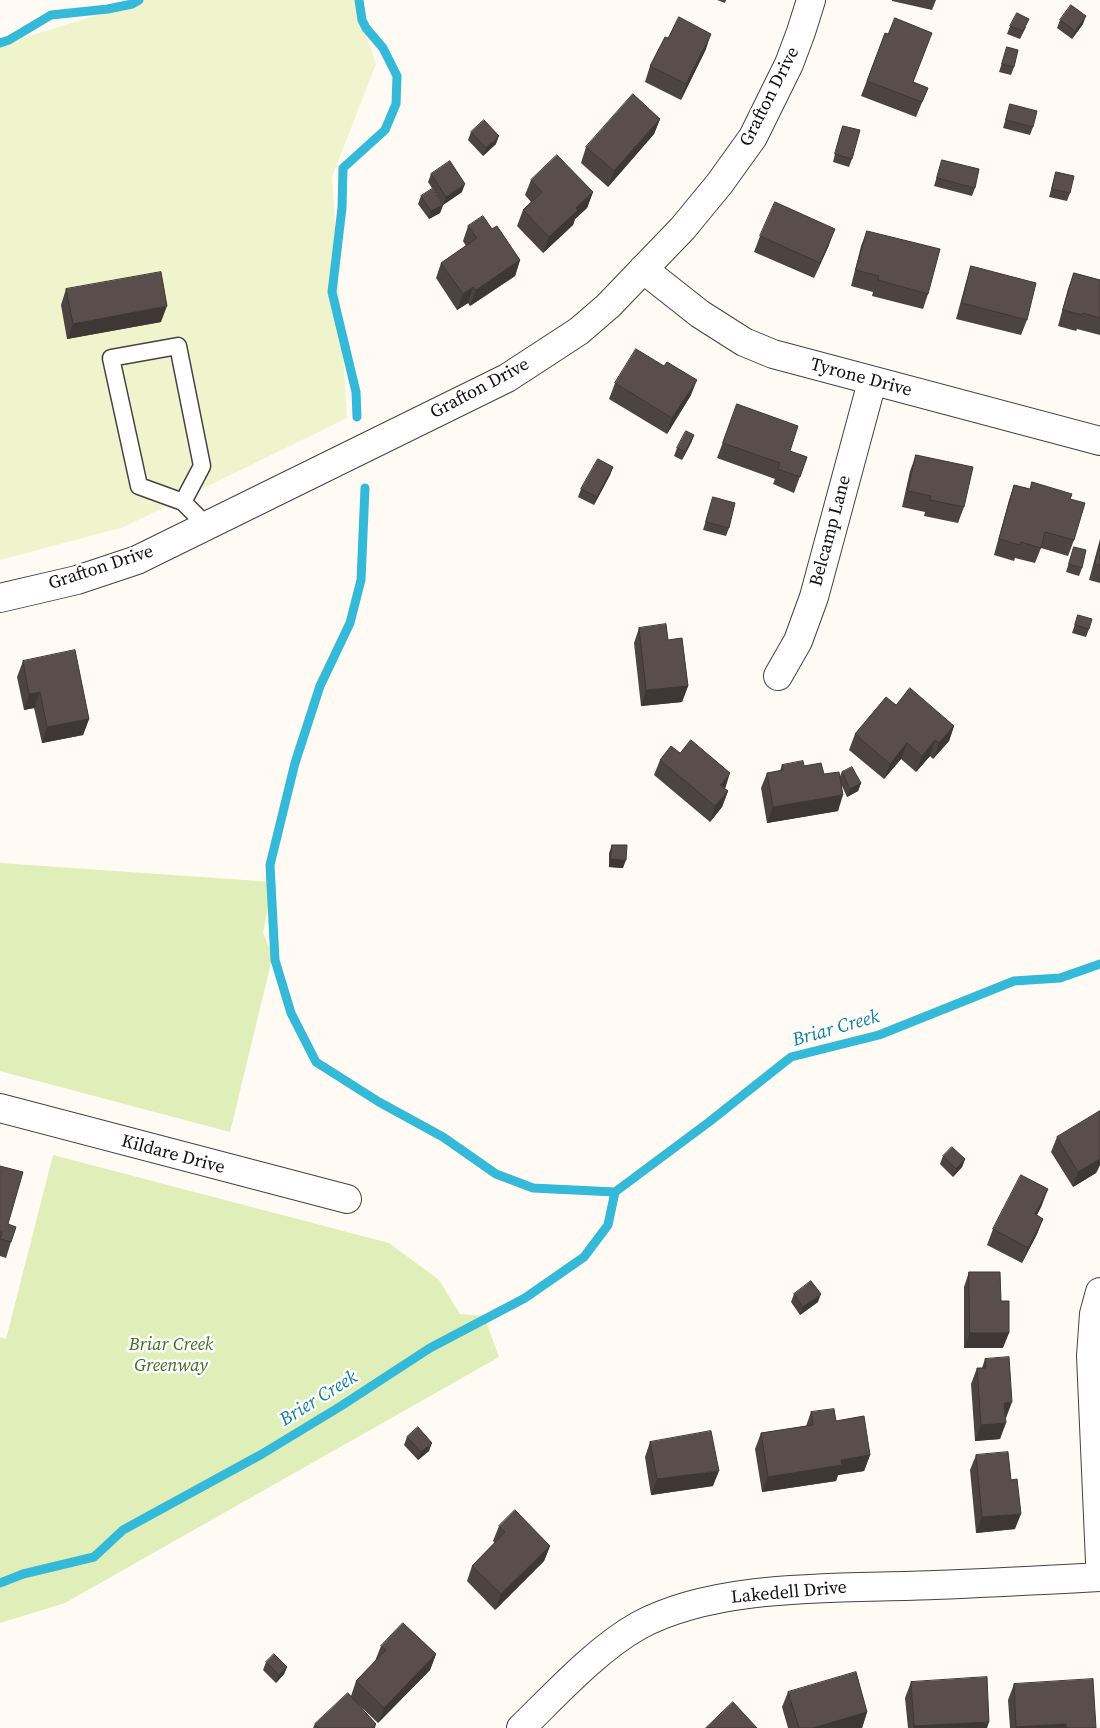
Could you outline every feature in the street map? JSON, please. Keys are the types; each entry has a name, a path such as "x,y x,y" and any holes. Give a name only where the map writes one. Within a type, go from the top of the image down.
{"street":[{"name":"Grafton Drive","path":"0,598 76,580 137,560 507,378 579,331 608,306 682,228 720,183 753,137 789,64 811,0"},
{"name":"Tyrone Drive","path":"644,269 700,314 744,342 773,354 872,382 1100,441"},
{"name":"Belcamp Lane","path":"778,676 798,640 814,597 872,382"},
{"name":"Kildare Drive","path":"0,1108 346,1200"},
{"path":"1100,1292 1094,1314 1091,1356 1100,1562"},
{"name":"Lakedell Drive","path":"522,1728 570,1680 608,1647 637,1627 666,1614 716,1599 835,1588 934,1586 1100,1577"}],"lane":[{"path":"183,502 202,466 178,346 111,358 139,486 183,502 207,526"}],"green space":[{"path":"146,0 354,0 376,64 332,177 347,418 124,527 0,560 0,45"},
{"path":"0,863 273,882 263,933 273,955 230,1132 0,1071"},
{"name":"Briar Creek Greenway","path":"53,1155 389,1243 439,1280 460,1314 484,1316 499,1357 65,1603 0,1623 0,1337 6,1339"}],"building":[{"path":"1071,5 1086,16 1075,31 1060,20"},
{"path":"1017,13 1029,19 1023,31 1010,26"},
{"path":"679,17 711,34 686,84 650,66 665,37 668,38"},
{"path":"895,18 932,33 913,82 928,88 922,102 867,81 885,33 888,34"},
{"path":"1007,47 1018,50 1014,67 1002,64"},
{"path":"633,94 660,119 614,171 586,147"},
{"path":"1010,104 1037,111 1033,127 1006,120"},
{"path":"484,120 499,136 486,148 471,132"},
{"path":"843,126 860,130 852,159 835,154"},
{"path":"557,155 593,192 576,208 578,210 549,237 523,210 542,192 531,180"},
{"path":"942,160 979,169 975,188 937,178"},
{"path":"450,161 465,184 446,197 431,174"},
{"path":"1056,172 1074,176 1070,193 1052,189"},
{"path":"432,189 443,205 431,211 421,196"},
{"path":"775,202 835,229 820,263 760,236"},
{"path":"483,216 492,229 497,226 520,260 476,290 473,287 463,294 441,263 477,238 468,226"},
{"path":"867,231 940,249 928,294 878,280 879,276 856,270"},
{"path":"971,266 1036,283 1027,320 962,303"},
{"path":"161,272 167,306 73,324 66,289"},
{"path":"1074,273 1100,280 1100,318 1063,310"},
{"path":"636,349 664,366 667,362 697,380 672,418 615,383"},
{"path":"737,404 798,426 790,451 807,457 800,477 778,469 780,463 723,443"},
{"path":"686,431 694,435 685,452 677,448"},
{"path":"916,455 973,467 964,507 930,500 931,496 908,491"},
{"path":"598,459 613,467 597,497 581,489"},
{"path":"1032,482 1072,494 1070,499 1085,503 1074,540 1045,532 1041,548 1021,542 1020,545 999,539 1014,485 1030,489"},
{"path":"713,497 735,503 729,528 706,522"},
{"path":"1100,544 1100,566 1095,564"},
{"path":"1074,547 1086,550 1082,568 1069,564"},
{"path":"1078,615 1092,619 1089,629 1075,625"},
{"path":"666,624 668,640 682,638 688,686 646,690 639,628"},
{"path":"75,650 89,719 47,727 40,692 29,694 23,661"},
{"path":"910,688 954,726 939,743 935,740 922,756 907,743 890,764 855,734 886,697 896,705"},
{"path":"691,740 730,773 720,785 728,791 715,806 660,760 671,746 680,753"},
{"path":"803,761 804,766 821,763 824,774 839,772 843,795 773,807 767,773 783,770 782,765"},
{"path":"852,767 861,783 850,789 842,772"},
{"path":"612,845 627,845 626,860 611,859"},
{"path":"1100,1111 1100,1159 1078,1172 1057,1137"},
{"path":"952,1147 965,1159 956,1169 943,1156"},
{"path":"0,1166 23,1172 8,1224 16,1227 11,1242 0,1239 2,1232 0,1232"},
{"path":"1021,1175 1048,1189 1035,1214 1043,1219 1028,1248 993,1229"},
{"path":"969,1272 1000,1272 1001,1301 1009,1301 1009,1333 970,1333"},
{"path":"811,1281 821,1294 803,1307 794,1294"},
{"path":"1009,1357 1012,1402 1004,1403 1006,1423 981,1425 977,1368 986,1368 985,1359"},
{"path":"834,1409 836,1421 864,1416 870,1455 841,1460 842,1465 768,1477 761,1433 813,1425 811,1412"},
{"path":"418,1427 432,1443 421,1452 407,1437"},
{"path":"711,1431 719,1471 657,1479 650,1442"},
{"path":"1008,1452 1011,1480 1017,1479 1021,1514 982,1517 976,1455"},
{"path":"515,1510 550,1546 501,1594 472,1566 505,1532 499,1526"},
{"path":"403,1623 436,1654 384,1708 356,1681 386,1650 381,1646"},
{"path":"274,1654 287,1667 279,1675 266,1662"},
{"path":"856,1672 867,1712 813,1728 799,1728 788,1692"},
{"path":"987,1677 989,1722 914,1726 911,1682"},
{"path":"1093,1679 1096,1728 1067,1728 1066,1724 1016,1727 1014,1684"},
{"path":"348,1693 376,1724 372,1728 318,1728 315,1724"},
{"path":"733,1702 757,1728 706,1728"}],"waterway":[{"path":"0,43 9,40 51,15 108,9 132,4 139,0"},
{"path":"357,417 356,392 332,292 342,208 343,168 385,130 396,104 397,76 383,48 366,28 362,20 359,0"},
{"path":"365,488 361,580 350,623 320,686 295,763 270,865 275,960 291,1013 316,1062 379,1102 443,1137 496,1174 533,1188 615,1192"},
{"name":"Briar Creek","path":"615,1192 709,1122 791,1057 879,1035 1014,981 1060,978 1100,964"},
{"name":"Brier Creek","path":"0,1583 23,1574 94,1557 123,1530 262,1454 341,1406 430,1348 525,1298 584,1257 608,1225 615,1192"}]}
